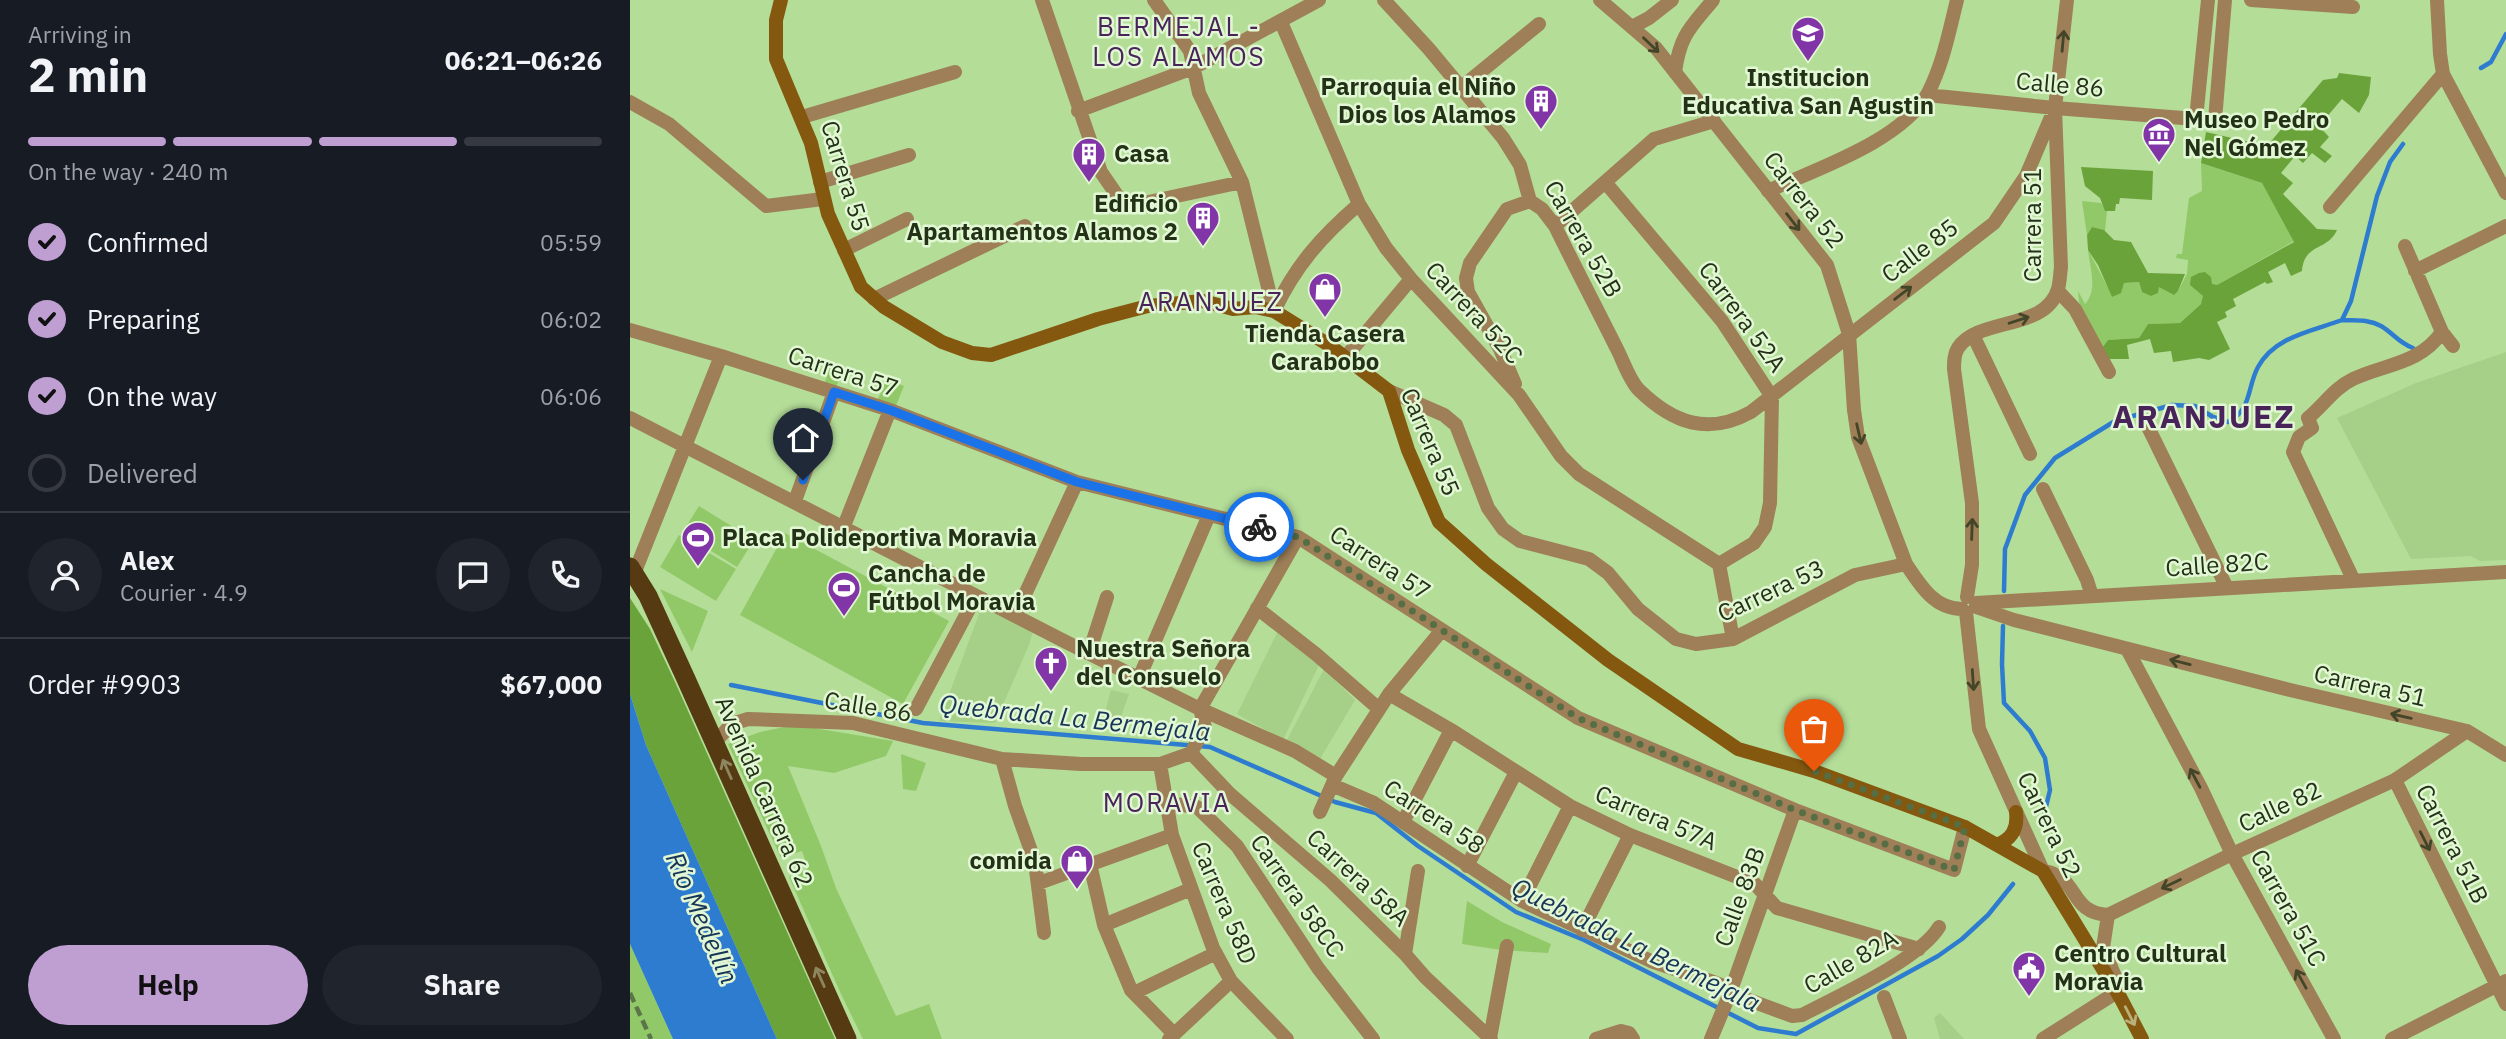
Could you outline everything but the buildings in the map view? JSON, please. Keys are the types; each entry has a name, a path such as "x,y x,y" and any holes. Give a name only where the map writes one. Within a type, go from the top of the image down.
{"highway":[{"name":"Avenida Carrera 62","path":"631,569 656,612 847,1039"}],"main road":[{"name":"Carrera 55","path":"781,0 776,20 776,59 811,143 823,199 861,286 874,299 913,326 942,342 972,353 990,355 1097,319 1148,306 1203,301 1233,309 1255,307 1274,311 1329,345 1389,391 1408,450 1439,522 1486,564 1608,660 1738,749 1814,771 1965,827 2043,871"},
{"path":"1997,845 2011,836 2015,829 2016,812"},
{"name":"Carrera 52","path":"2043,871 2117,992 2142,1039"}],"street":[{"path":"1042,0 1101,172 1125,207 1242,182"},
{"path":"1154,0 1190,51 1199,93 1242,182 1274,311"},
{"path":"1078,111 1193,68 1319,0"},
{"name":"Carrera 52B","path":"1384,0 1503,138 1520,165 1530,201 1542,209 1555,226 1637,388 1656,403 1696,425 1713,426 1735,421 1772,397"},
{"name":"Carrera 52","path":"1600,0 1656,48 1827,265 1849,334 1858,437 1906,564 1916,580 1940,604 1950,609 1969,606 1979,729 2043,871"},
{"path":"1632,27 1672,0"},
{"path":"1675,72 1678,48 1685,34 1713,0"},
{"path":"1768,191 1867,146 1900,125 1927,95 1942,60 1957,0"},
{"name":"Carrera 51","path":"1973,335 2030,317 2048,305 2058,291 2061,267 2055,108 2067,0"},
{"name":"Calle 86","path":"1927,95 2196,119 2208,0"},
{"path":"2216,120 2225,0"},
{"path":"2251,0 2353,7"},
{"path":"2437,0 2443,74 2506,193"},
{"name":"Carrera 52C","path":"1281,22 1359,204 1386,248 1411,279 1519,396 1561,456 1579,474 1719,564"},
{"path":"1461,88 1539,24"},
{"name":"Carrera 55","path":"802,117 955,72"},
{"path":"2330,207 2443,74"},
{"path":"630,102 668,124 766,206 823,199"},
{"name":"Calle 85","path":"1772,397 1994,223 2026,176 2055,108"},
{"path":"1555,226 1654,139 1714,121"},
{"path":"820,182 909,155"},
{"name":"Carrera 52A","path":"1605,182 1722,321 1772,397 1770,503 1765,527 1754,543 1719,564"},
{"path":"1519,396 1500,349 1468,292 1466,278 1470,263 1507,209 1530,201"},
{"path":"1274,311 1285,289 1325,234 1359,204"},
{"path":"844,250 907,219"},
{"path":"874,299 1025,226"},
{"path":"2415,271 2506,226"},
{"path":"2405,246 2442,332 2453,346"},
{"path":"1344,359 1411,279"},
{"path":"2058,291 2075,309 2109,372"},
{"name":"Carrera 57","path":"630,330 890,410 1077,482 1298,537 1578,718 1795,810 1954,870 1965,827"},
{"path":"2353,579 2293,452 2299,437 2312,428 2308,418 2339,388 2353,379 2409,360 2435,342 2442,332"},
{"path":"1969,606 1972,503 1954,356 1958,347 1973,335 2029,454"},
{"path":"631,569 721,356"},
{"name":"Carrera 53","path":"1389,391 1444,415 1456,425 1488,508 1503,528 1520,541 1589,559 1608,573 1638,609 1676,639 1696,644 1732,639 1855,575 1906,564"},
{"path":"795,501 834,392"},
{"path":"844,526 890,410"},
{"name":"Carrera 58","path":"630,418 1200,709 1295,751 1333,784 1374,803 1522,901 1651,961 1700,977"},
{"path":"2147,422 2227,588"},
{"path":"1015,616 1077,482"},
{"path":"2043,489 2087,580 2092,596"},
{"path":"1139,678 1209,515"},
{"path":"1193,750 1205,727 1200,709 1298,537"},
{"path":"1719,564 1732,639"},
{"name":"Calle 82C","path":"1969,606 2353,579 2506,572"},
{"path":"916,709 976,596"},
{"path":"1089,653 1107,597"},
{"name":"Carrera 51","path":"1969,606 2127,649 2467,732 2506,755"},
{"path":"1258,608 1379,709"},
{"path":"1321,810 1333,784 1389,694 1441,631"},
{"name":"Carrera 51C","path":"2127,649 2201,788 2232,854 2333,1039"},
{"name":"Carrera 57A","path":"1389,694 1570,806 1630,835 1755,884 1777,908 1919,949"},
{"name":"Calle 86","path":"715,742 732,724 748,719 853,723 1002,759 1081,764 1160,764 1193,750"},
{"path":"1403,822 1451,730"},
{"name":"Calle 82","path":"2108,915 2232,854 2395,780 2467,732"},
{"name":"Carrera 58A","path":"1193,750 1230,794 1330,880 1405,954 1424,977 1491,1038"},
{"path":"1002,759 1014,806 1035,862 1044,933"},
{"name":"Carrera 58D","path":"1160,764 1172,835 1216,953 1231,981 1287,1039"},
{"path":"1467,866 1516,772"},
{"name":"Carrera 51B","path":"2395,780 2502,983 2506,1004"},
{"name":"Carrera 58CC","path":"1167,803 1197,807 1237,846 1318,968 1373,1039"},
{"path":"1522,901 1570,806"},
{"name":"Calle 83B","path":"1711,1039 1725,1007 1795,810"},
{"path":"1039,883 1172,835"},
{"path":"1582,930 1630,835"},
{"path":"1090,864 1104,925 1134,993 1172,1037 1231,981"},
{"path":"1405,954 1418,871"},
{"path":"2043,871 2058,875 2067,882 2091,913 2108,915 2103,948 2117,981 2117,992 2043,1039"},
{"path":"1104,925 1191,889"},
{"name":"Calle 82A","path":"1700,977 1724,986 1725,1007 1802,1015 1900,962 1934,936 1939,927"},
{"path":"1491,1038 1507,947"},
{"path":"1134,993 1216,953"},
{"path":"2392,1039 2502,983"},
{"path":"1884,998 1900,1039"},
{"path":"1596,1039 1621,1031 1629,1033 1633,1039"}],"shaded area":[{"path":"2339,73 2371,77 2369,95 2359,113 2342,99 2319,126 2329,137 2320,147 2332,156 2325,163 2312,153 2303,163 2295,156 2281,173 2293,183 2283,194 2317,229 2337,230 2333,237 2307,256 2302,271 2291,276 2285,263 2268,272 2273,282 2265,282 2233,299 2236,306 2225,312 2227,317 2217,322 2230,349 2209,360 2199,358 2173,362 2171,351 2154,353 2150,339 2127,345 2129,359 2107,359 2102,348 2108,340 2139,338 2148,324 2180,323 2201,304 2203,296 2190,285 2191,277 2205,272 2211,277 2212,284 2217,285 2294,242 2262,183 2201,163 2206,132 2267,146 2323,80 2337,78"},
{"path":"2201,163 2262,183 2294,241 2217,285 2212,285 2201,304 2180,323 2148,324 2139,338 2108,340 2102,348 2079,302 2078,291 2085,304 2091,292 2088,250 2113,297 2124,283 2139,282 2142,292 2159,287 2178,291 2187,274 2188,260 2176,258 2177,254 2182,254 2189,198 2202,191"},
{"path":"2081,167 2153,171 2152,200 2120,198 2115,211 2105,211 2100,198 2085,186"},
{"path":"2082,201 2101,203 2107,211 2105,231 2092,227 2087,235"},
{"path":"2092,227 2104,230 2114,240 2131,242 2148,273 2185,274 2178,291 2174,295 2159,287 2158,293 2151,296 2142,292 2139,282 2124,283 2121,293 2112,297 2088,250 2087,235"},
{"path":"2506,352 2506,560 2480,561 2471,556 2411,559 2337,418 2416,383"},
{"path":"831,363 843,369 836,388 824,385"},
{"path":"887,379 904,386 895,408 877,401"},
{"name":"Placa Polideportiva Moravia","path":"699,506 754,540 737,567 682,533"},
{"name":"Cancha de Fútbol Moravia","path":"785,533 949,621 903,704 740,615"},
{"name":"Placa Polideportiva Moravia","path":"679,535 736,569 716,601 660,567"},
{"path":"660,589 708,611 692,652"},
{"path":"630,598 650,629 675,682 835,1039 777,1039 646,745 630,694"},
{"path":"982,606 1033,631 1029,645 995,723 939,721"},
{"path":"1277,633 1319,665 1283,740 1237,714"},
{"path":"1324,669 1355,700 1320,759 1287,740"},
{"path":"1111,690 1129,694 1116,731 1100,730"},
{"path":"795,725 893,741 886,756 834,773 788,766 836,888 896,1016 929,1004 942,1039 863,1039 841,994 789,877 808,869 802,851 781,858 728,744 760,732"},
{"path":"901,754 926,763 916,791 903,789"},
{"path":"1467,901 1502,922 1551,944 1548,953 1462,944"},
{"path":"630,944 673,1039 630,1039"},
{"path":"1940,1013 1964,1039 1940,1039 1934,1018"}],"water":[{"name":"Río Medellín","path":"630,694 646,745 777,1039 673,1039 630,944"}],"waterway":[{"name":"Quebrada La Bermejala","path":"2481,68 2491,62 2506,34"},
{"name":"Quebrada La Bermejala","path":"2004,591 2005,549 2025,495 2055,458 2115,421 2172,405 2195,406 2228,422 2236,417 2245,405 2258,367 2274,348 2296,336 2342,320 2351,301 2377,196 2390,162 2403,144"},
{"path":"2342,320 2376,324 2413,348"},
{"name":"Quebrada La Bermejala","path":"2003,626 2004,703 2030,731 2045,758 2050,790 2044,815"},
{"name":"Quebrada La Bermejala","path":"731,685 923,723 1210,747 1335,802 1376,813 1418,846 1516,912 1584,940 1758,1028 1796,1034 1938,956 1988,915 2013,884"}],"railway":[{"path":"630,993 651,1039"}],"way so far":[{"path":"1259,527 1298,537 1578,718 1795,810 1954,870 1965,827 1814,771"}],"place":[{"name":"Institucion Educativa San Agustin","path":"1808,63"},
{"name":"Parroquia el Niño Dios los Alamos","path":"1541,131"},
{"name":"Museo Pedro Nel Gómez","path":"2159,164"},
{"name":"Casa","path":"1089,184"},
{"name":"Edificio Apartamentos Alamos 2","path":"1203,248"},
{"name":"Tienda Casera Carabobo","path":"1325,319"},
{"name":"Placa Polideportiva Moravia","path":"698,568"},
{"name":"Cancha de Fútbol Moravia","path":"844,618"},
{"name":"Nuestra Señora del Consuelo","path":"1051,693"},
{"name":"comida","path":"1077,891"},
{"name":"Centro Cultural Moravia","path":"2029,998"}],"district":[{"name":"BERMEJAL - LOS ALAMOS","path":"1179,42"},
{"name":"ARANJUEZ","path":"1211,302"},
{"name":"ARANJUEZ","path":"2204,417"},
{"name":"MORAVIA","path":"1167,803"}],"route":[{"path":"803,480 834,392 890,410 1077,482 1259,527"}]}
